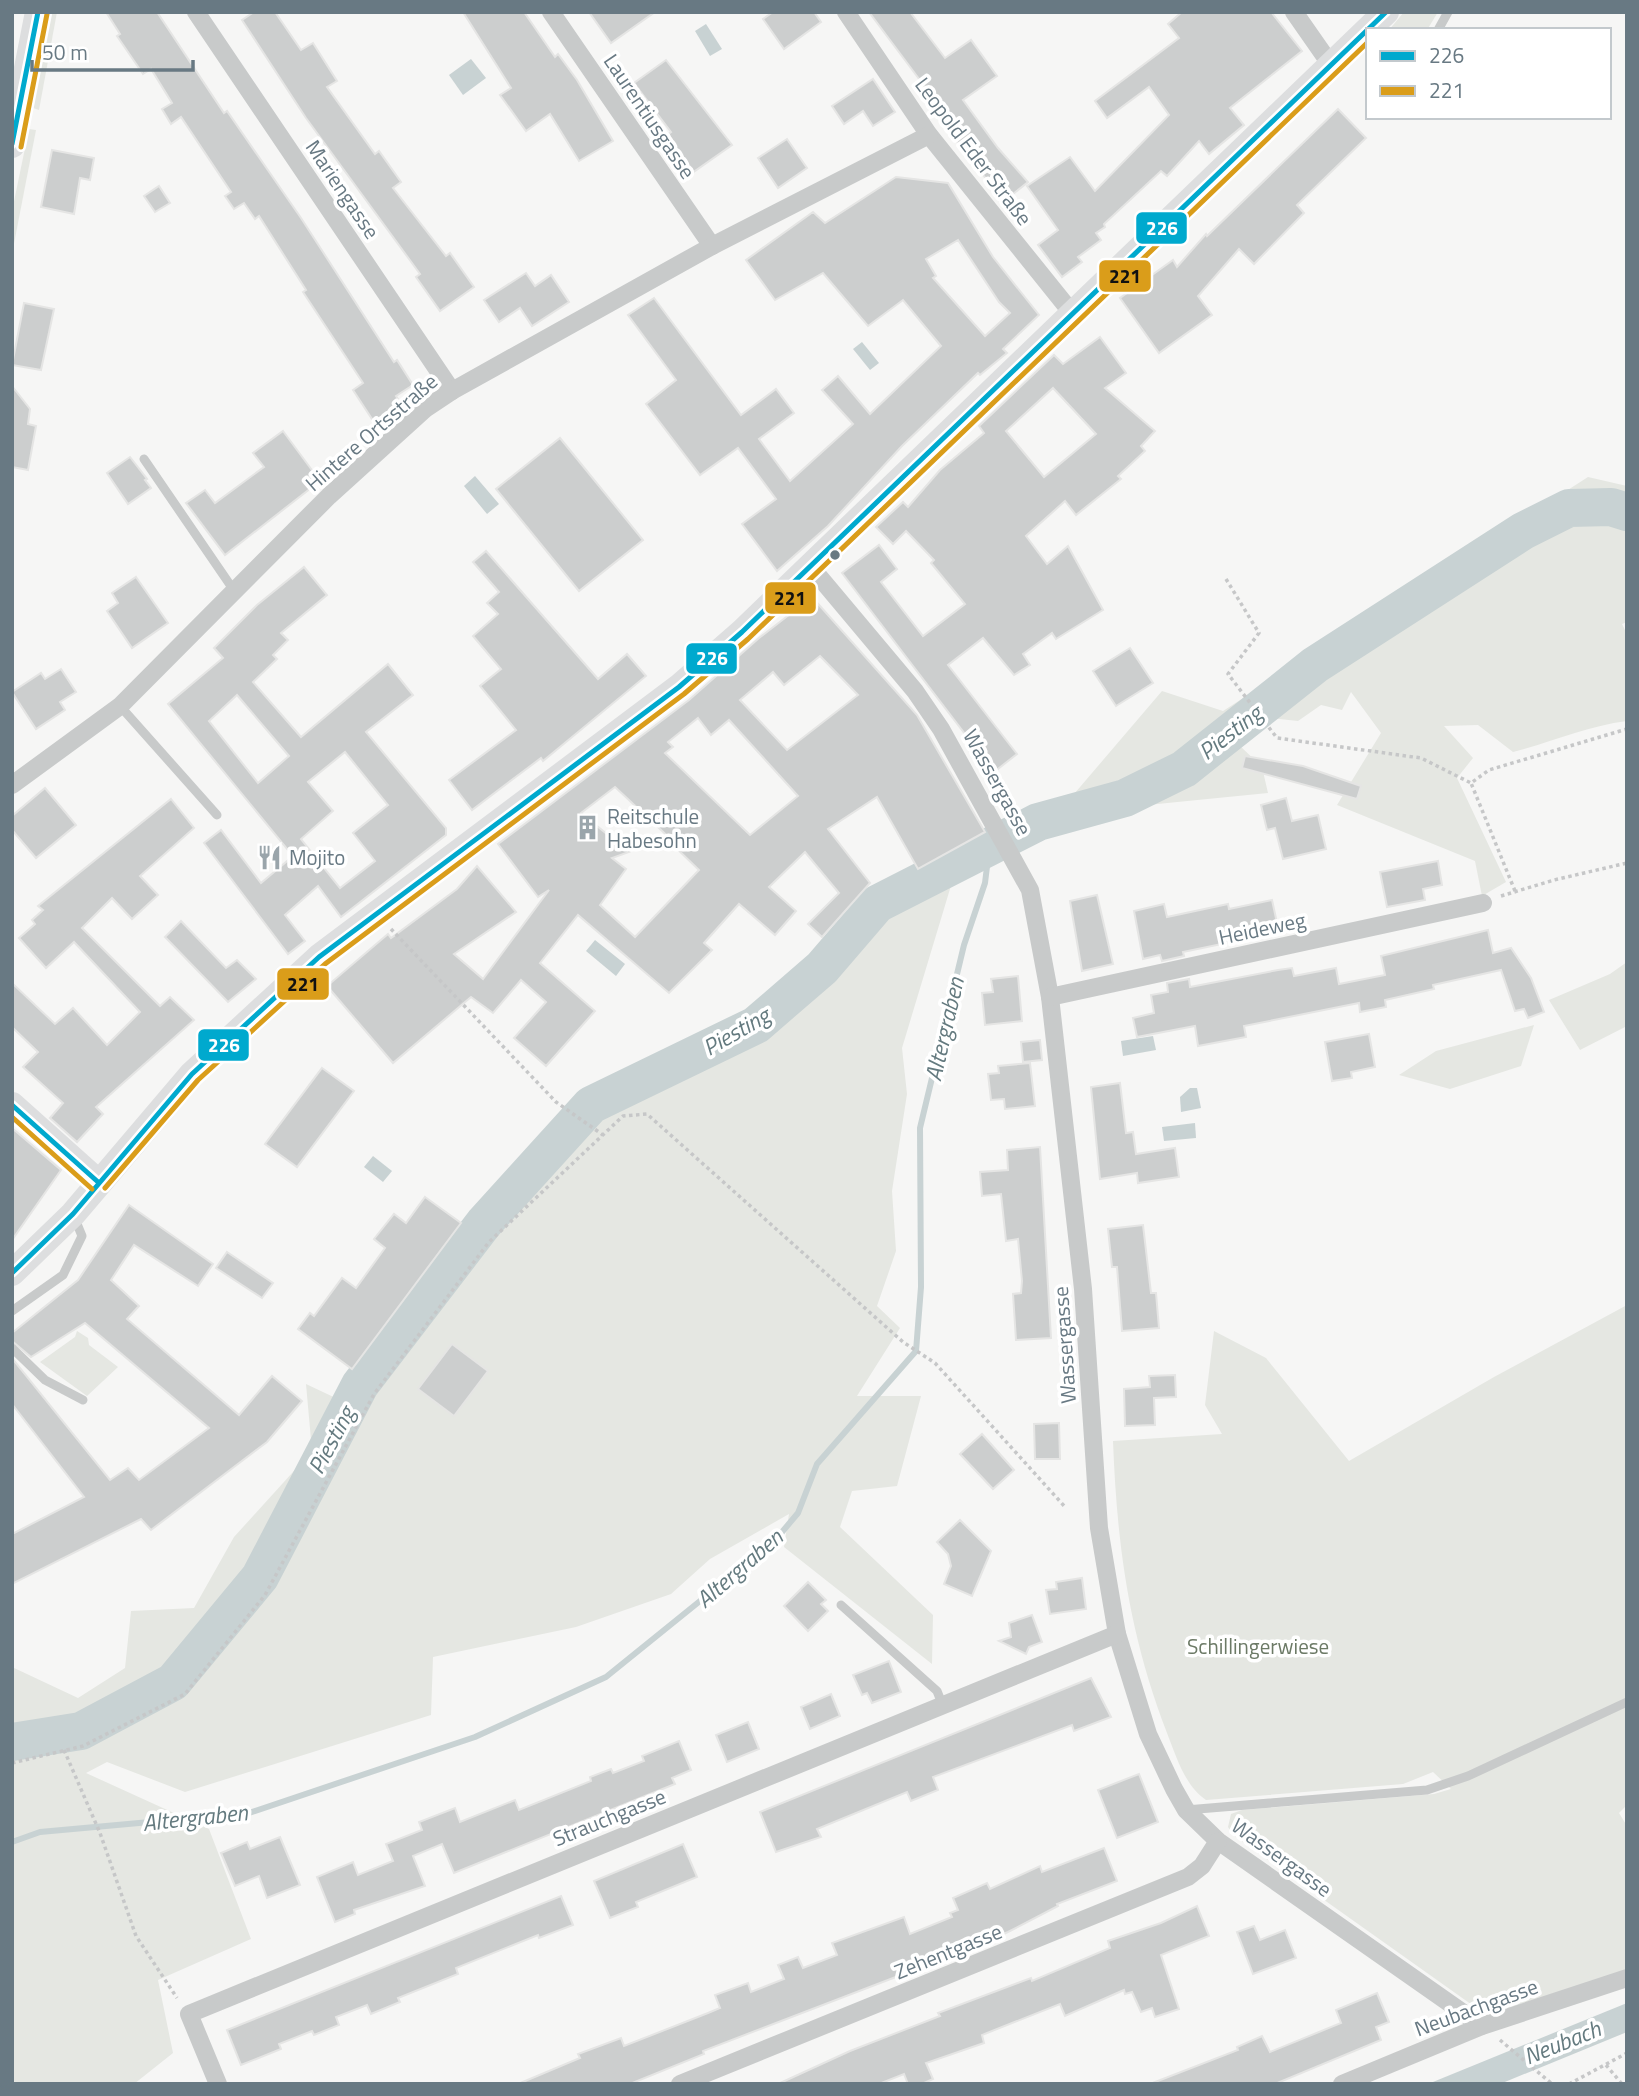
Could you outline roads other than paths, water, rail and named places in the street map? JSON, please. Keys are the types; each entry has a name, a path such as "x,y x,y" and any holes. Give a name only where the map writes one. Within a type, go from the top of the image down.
{"main road":[{"path":"12,145 18,84 38,12"},
{"path":"1372,28 1385,12"},
{"path":"12,1273 73,1214 192,1074 319,957 679,687 743,632 1331,65 1358,46"},
{"path":"12,1105 98,1182"}],"street":[{"name":"Mariengasse","path":"196,12 452,391"},
{"name":"Laurentiusgasse","path":"551,12 712,246"},
{"name":"Leopold Eder Straße","path":"846,12 929,135 1072,313"},
{"path":"1294,12 1331,65"},
{"name":"Hintere Ortsstraße","path":"12,785 120,706 329,496 425,410 452,391 712,246 929,135"},
{"name":"Wassergasse","path":"811,567 935,719 1019,866 1037,913 1050,997 1084,1300 1100,1528 1117,1634 1148,1734 1186,1810 1218,1841 1482,2026"},
{"name":"Heideweg","path":"1050,997 1483,903"},
{"name":"Strauchgasse","path":"218,2084 189,2014 1117,1634"},
{"name":"Zehentgasse","path":"680,2084 1188,1877 1202,1866 1218,1841"},
{"name":"Neubachgasse","path":"1342,2084 1482,2026 1627,1978"}],"lane":[{"path":"1439,28 1448,12"},
{"path":"144,459 235,592"},
{"path":"120,706 217,815"},
{"path":"12,1311 63,1275 82,1236 73,1214"},
{"path":"12,1348 45,1380 83,1400"},
{"path":"841,1605 937,1691 943,1706"},
{"path":"1186,1810 1427,1790 1468,1776 1627,1702"}],"water":[{"path":"706,24 722,49 710,56 695,31"},
{"path":"471,59 486,78 463,95 449,75"},
{"path":"862,342 879,363 870,370 853,349"},
{"path":"475,476 499,504 487,514 464,486"},
{"path":"595,940 625,964 616,976 586,951"},
{"path":"1153,1036 1156,1050 1123,1056 1121,1041"},
{"path":"1190,1088 1197,1088 1201,1108 1181,1112 1180,1097"},
{"path":"1195,1123 1196,1138 1164,1141 1162,1127"},
{"path":"373,1156 392,1171 383,1182 364,1167"},
{"name":"Neubach","path":"1627,2003 1627,2032 1500,2084 1428,2084"}],"waterway":[{"name":"Piesting","path":"12,1742 81,1731 173,1682 260,1577 360,1385 484,1223 591,1105 756,1025 822,968 877,904 1038,822 1125,798 1184,769 1315,665 1523,531 1569,508 1611,507 1627,512"},
{"name":"Altergraben","path":"12,1842 40,1832 249,1813 475,1737 606,1677 726,1580 748,1566 777,1538 798,1513 817,1464 916,1351 921,1287 920,1128 964,945 985,883 989,850"}],"place":[{"name":"Reitschule Habesohn","path":"587,828"},
{"name":"Mojito","path":"269,857"}],"park label":[{"name":"Schillingerwiese","path":"1258,1646"}]}
